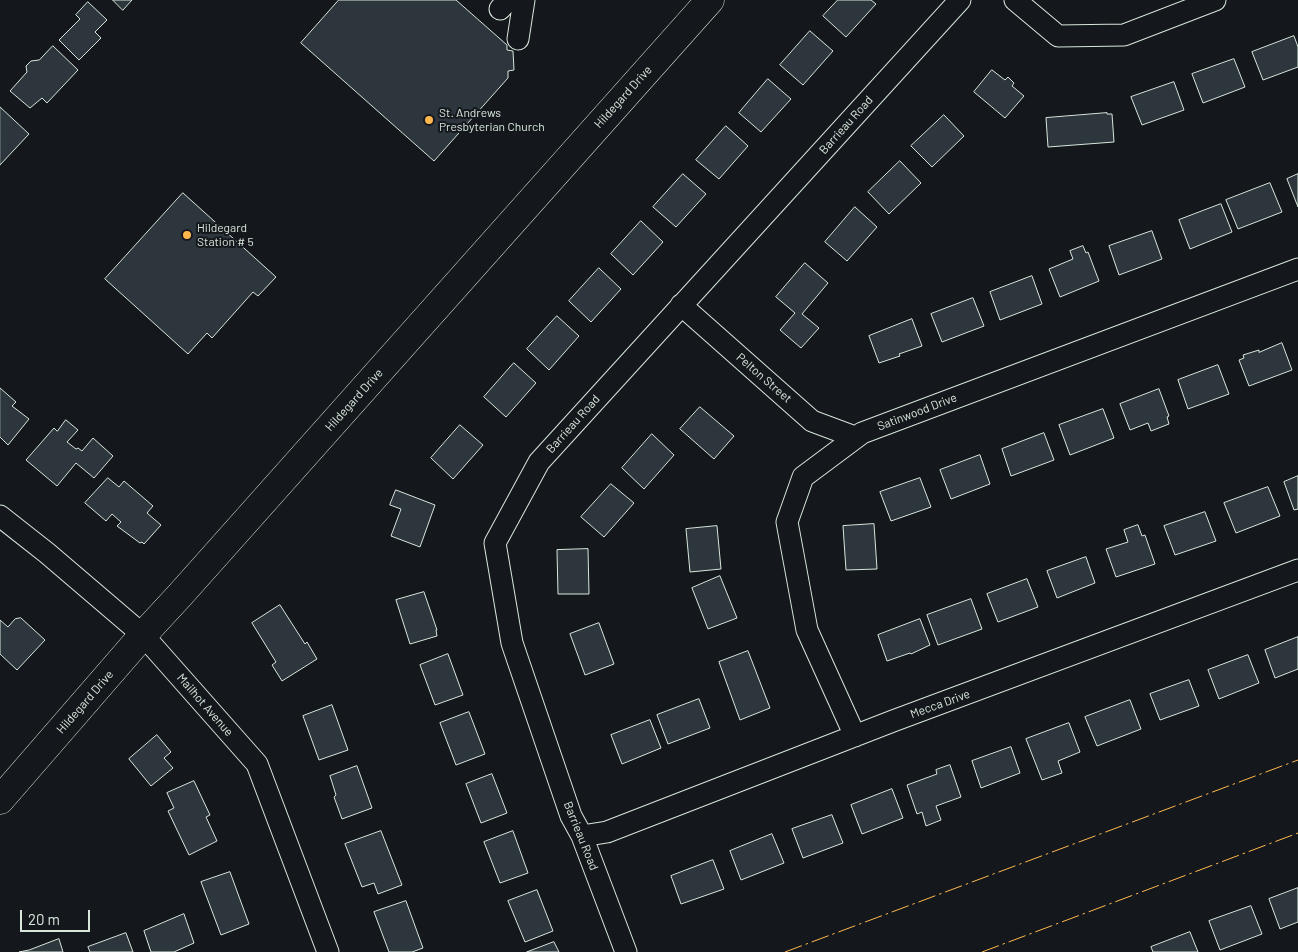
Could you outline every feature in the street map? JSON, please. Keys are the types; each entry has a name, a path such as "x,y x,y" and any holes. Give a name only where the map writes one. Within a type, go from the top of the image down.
{"street":[{"path":"518,39 524,0"},
{"name":"Hildegard Drive","path":"0,800 143,635 710,0"},
{"name":"Barrieau Road","path":"626,952 582,836 571,816 512,643 495,543 539,462 960,0"},
{"path":"1014,0 1058,36 1124,34 1215,0"},
{"name":"Satinwood Drive","path":"855,736 807,630 787,522 803,477 855,437 1298,269"},
{"name":"Pelton Street","path":"681,305 812,421 855,437"},
{"name":"Mailhot Avenue","path":"0,516 47,553 143,635 257,764 328,952"},
{"name":"Mecca Drive","path":"582,836 607,832 855,736 1298,570"}],"building":[{"path":"113,0 132,0 123,10"},
{"name":"St. Andrews Presbyterian Church","path":"339,0 456,0 507,45 507,50 513,51 514,70 508,71 508,78 434,161 301,43"},
{"path":"838,0 871,0 876,4 846,37 823,16"},
{"path":"88,2 107,20 95,32 101,38 79,60 59,40 80,19 76,15"},
{"path":"810,31 833,51 803,85 780,65"},
{"path":"1294,36 1298,47 1298,67 1263,80 1252,52"},
{"path":"53,46 78,70 47,103 42,98 30,108 10,91 27,72 26,66 31,61 39,60"},
{"path":"1234,59 1245,87 1203,103 1192,74"},
{"path":"992,70 1005,80 1008,77 1014,83 1012,86 1024,96 1005,118 974,92"},
{"path":"768,79 791,99 761,132 739,113"},
{"path":"1174,82 1184,110 1142,125 1131,97"},
{"path":"0,107 29,134 0,165"},
{"path":"1112,114 1114,142 1048,147 1046,118"},
{"path":"944,115 964,136 932,167 911,146"},
{"path":"726,126 748,146 719,179 696,160"},
{"path":"900,161 921,183 889,214 868,192"},
{"path":"683,174 706,194 676,227 653,207"},
{"path":"1298,174 1298,207 1287,179"},
{"path":"1270,183 1282,212 1238,229 1226,200"},
{"name":"Hildegard Station # 5","path":"183,193 276,277 258,296 253,292 212,338 207,333 188,354 105,279"},
{"path":"1221,204 1232,232 1190,249 1179,220"},
{"path":"855,207 877,227 847,261 825,242"},
{"path":"641,221 663,242 633,275 611,254"},
{"path":"1152,231 1162,259 1119,275 1109,246"},
{"path":"1083,246 1086,253 1088,252 1099,281 1060,297 1049,269 1073,259 1070,251"},
{"path":"805,263 828,283 802,314 819,328 801,348 780,330 795,313 776,297"},
{"path":"599,268 621,289 591,322 569,301"},
{"path":"1032,276 1042,304 1000,320 990,292"},
{"path":"973,298 984,326 942,342 931,314"},
{"path":"557,316 579,336 549,370 527,349"},
{"path":"912,319 922,346 879,363 869,336"},
{"path":"1282,343 1292,370 1249,386 1239,360 1244,358 1243,355 1259,350 1259,352"},
{"path":"514,363 536,383 506,417 484,397"},
{"path":"1218,365 1229,394 1188,409 1178,380"},
{"path":"0,388 16,402 12,406 29,419 8,445 0,437"},
{"path":"1159,389 1169,416 1167,417 1169,424 1151,431 1148,423 1130,430 1120,404"},
{"path":"700,407 734,436 714,459 680,429"},
{"path":"1103,409 1114,438 1070,455 1059,425"},
{"path":"66,420 78,430 67,442 76,449 78,448 82,451 93,438 113,456 94,478 76,463 57,486 26,460 54,428 57,431"},
{"path":"460,425 483,445 453,479 431,458"},
{"path":"1044,433 1054,460 1011,476 1002,449"},
{"path":"652,434 674,455 644,489 622,468"},
{"path":"980,455 990,484 951,499 940,470"},
{"path":"1298,476 1298,509 1294,510 1284,482"},
{"path":"108,478 119,487 124,481 153,506 147,513 161,525 144,544 117,526 121,522 112,514 106,521 85,503"},
{"path":"920,478 931,507 891,521 880,492"},
{"path":"611,484 634,503 604,537 581,517"},
{"path":"1268,487 1280,516 1236,533 1224,503"},
{"path":"396,490 435,505 420,547 391,536 401,509 390,505"},
{"path":"1205,512 1216,541 1175,555 1164,526"},
{"path":"874,524 877,569 846,570 843,526"},
{"path":"1138,525 1142,536 1145,535 1155,564 1116,577 1106,549 1128,542 1124,530"},
{"path":"717,526 721,569 690,572 686,529"},
{"path":"588,549 589,594 558,594 557,550"},
{"path":"1086,557 1095,583 1057,598 1047,571"},
{"path":"720,576 737,618 708,629 692,588"},
{"path":"1027,579 1038,607 998,622 987,594"},
{"path":"424,592 437,630 437,636 410,644 396,600"},
{"path":"971,599 982,629 938,645 927,615"},
{"path":"280,605 317,659 282,681 272,665 276,662 252,623"},
{"path":"21,618 45,640 17,670 0,654 0,620 8,627 15,619"},
{"path":"920,619 930,645 911,654 887,661 878,635"},
{"path":"599,623 614,664 585,675 570,634"},
{"path":"1298,637 1298,669 1275,678 1265,650"},
{"path":"748,651 770,708 740,720 719,662"},
{"path":"448,654 463,695 435,705 420,665"},
{"path":"1248,655 1259,683 1219,699 1208,670"},
{"path":"1189,680 1199,706 1160,720 1150,694"},
{"path":"699,699 710,728 668,744 657,715"},
{"path":"1130,700 1141,729 1097,746 1085,717"},
{"path":"332,705 348,750 319,760 303,716"},
{"path":"469,712 485,754 456,765 440,723"},
{"path":"650,720 661,748 622,764 611,735"},
{"path":"1069,723 1080,752 1058,761 1062,773 1042,780 1026,739"},
{"path":"157,735 171,752 164,758 173,768 151,786 129,759"},
{"path":"1011,747 1020,773 981,788 972,761"},
{"path":"950,765 961,797 936,806 941,820 926,826 922,812 917,814 907,785 937,774 936,770"},
{"path":"357,766 372,808 342,819 334,797 336,795 330,776"},
{"path":"492,774 507,813 481,823 466,784"},
{"path":"194,781 210,815 206,817 217,841 189,855 168,811 174,808 167,793"},
{"path":"892,789 903,818 862,834 851,805"},
{"path":"832,815 843,843 803,858 792,829"},
{"path":"381,831 402,885 378,894 374,883 362,887 345,844"},
{"path":"513,831 528,873 500,883 484,842"},
{"path":"772,834 784,863 741,880 730,851"},
{"path":"713,860 724,889 681,904 671,876"},
{"path":"230,872 249,924 221,935 201,882"},
{"path":"1298,888 1298,922 1280,929 1269,899"},
{"path":"537,890 553,931 525,942 508,901"},
{"path":"406,901 423,948 412,952 389,952 374,912"},
{"path":"1251,906 1262,934 1220,950 1209,921"},
{"path":"184,914 194,943 174,952 151,952 144,931"},
{"path":"1190,932 1198,952 1153,952 1151,947"},
{"path":"126,933 133,952 90,952 88,947"},
{"path":"59,939 63,952 19,952 29,950"},
{"path":"554,942 559,952 527,952"}],"power":[{"path":"785,952 1298,760"},
{"path":"982,952 1298,833"}],"place":[{"name":"St. Andrews Presbyterian Church","path":"429,120"},
{"name":"Hildegard Station # 5","path":"187,235"}]}
